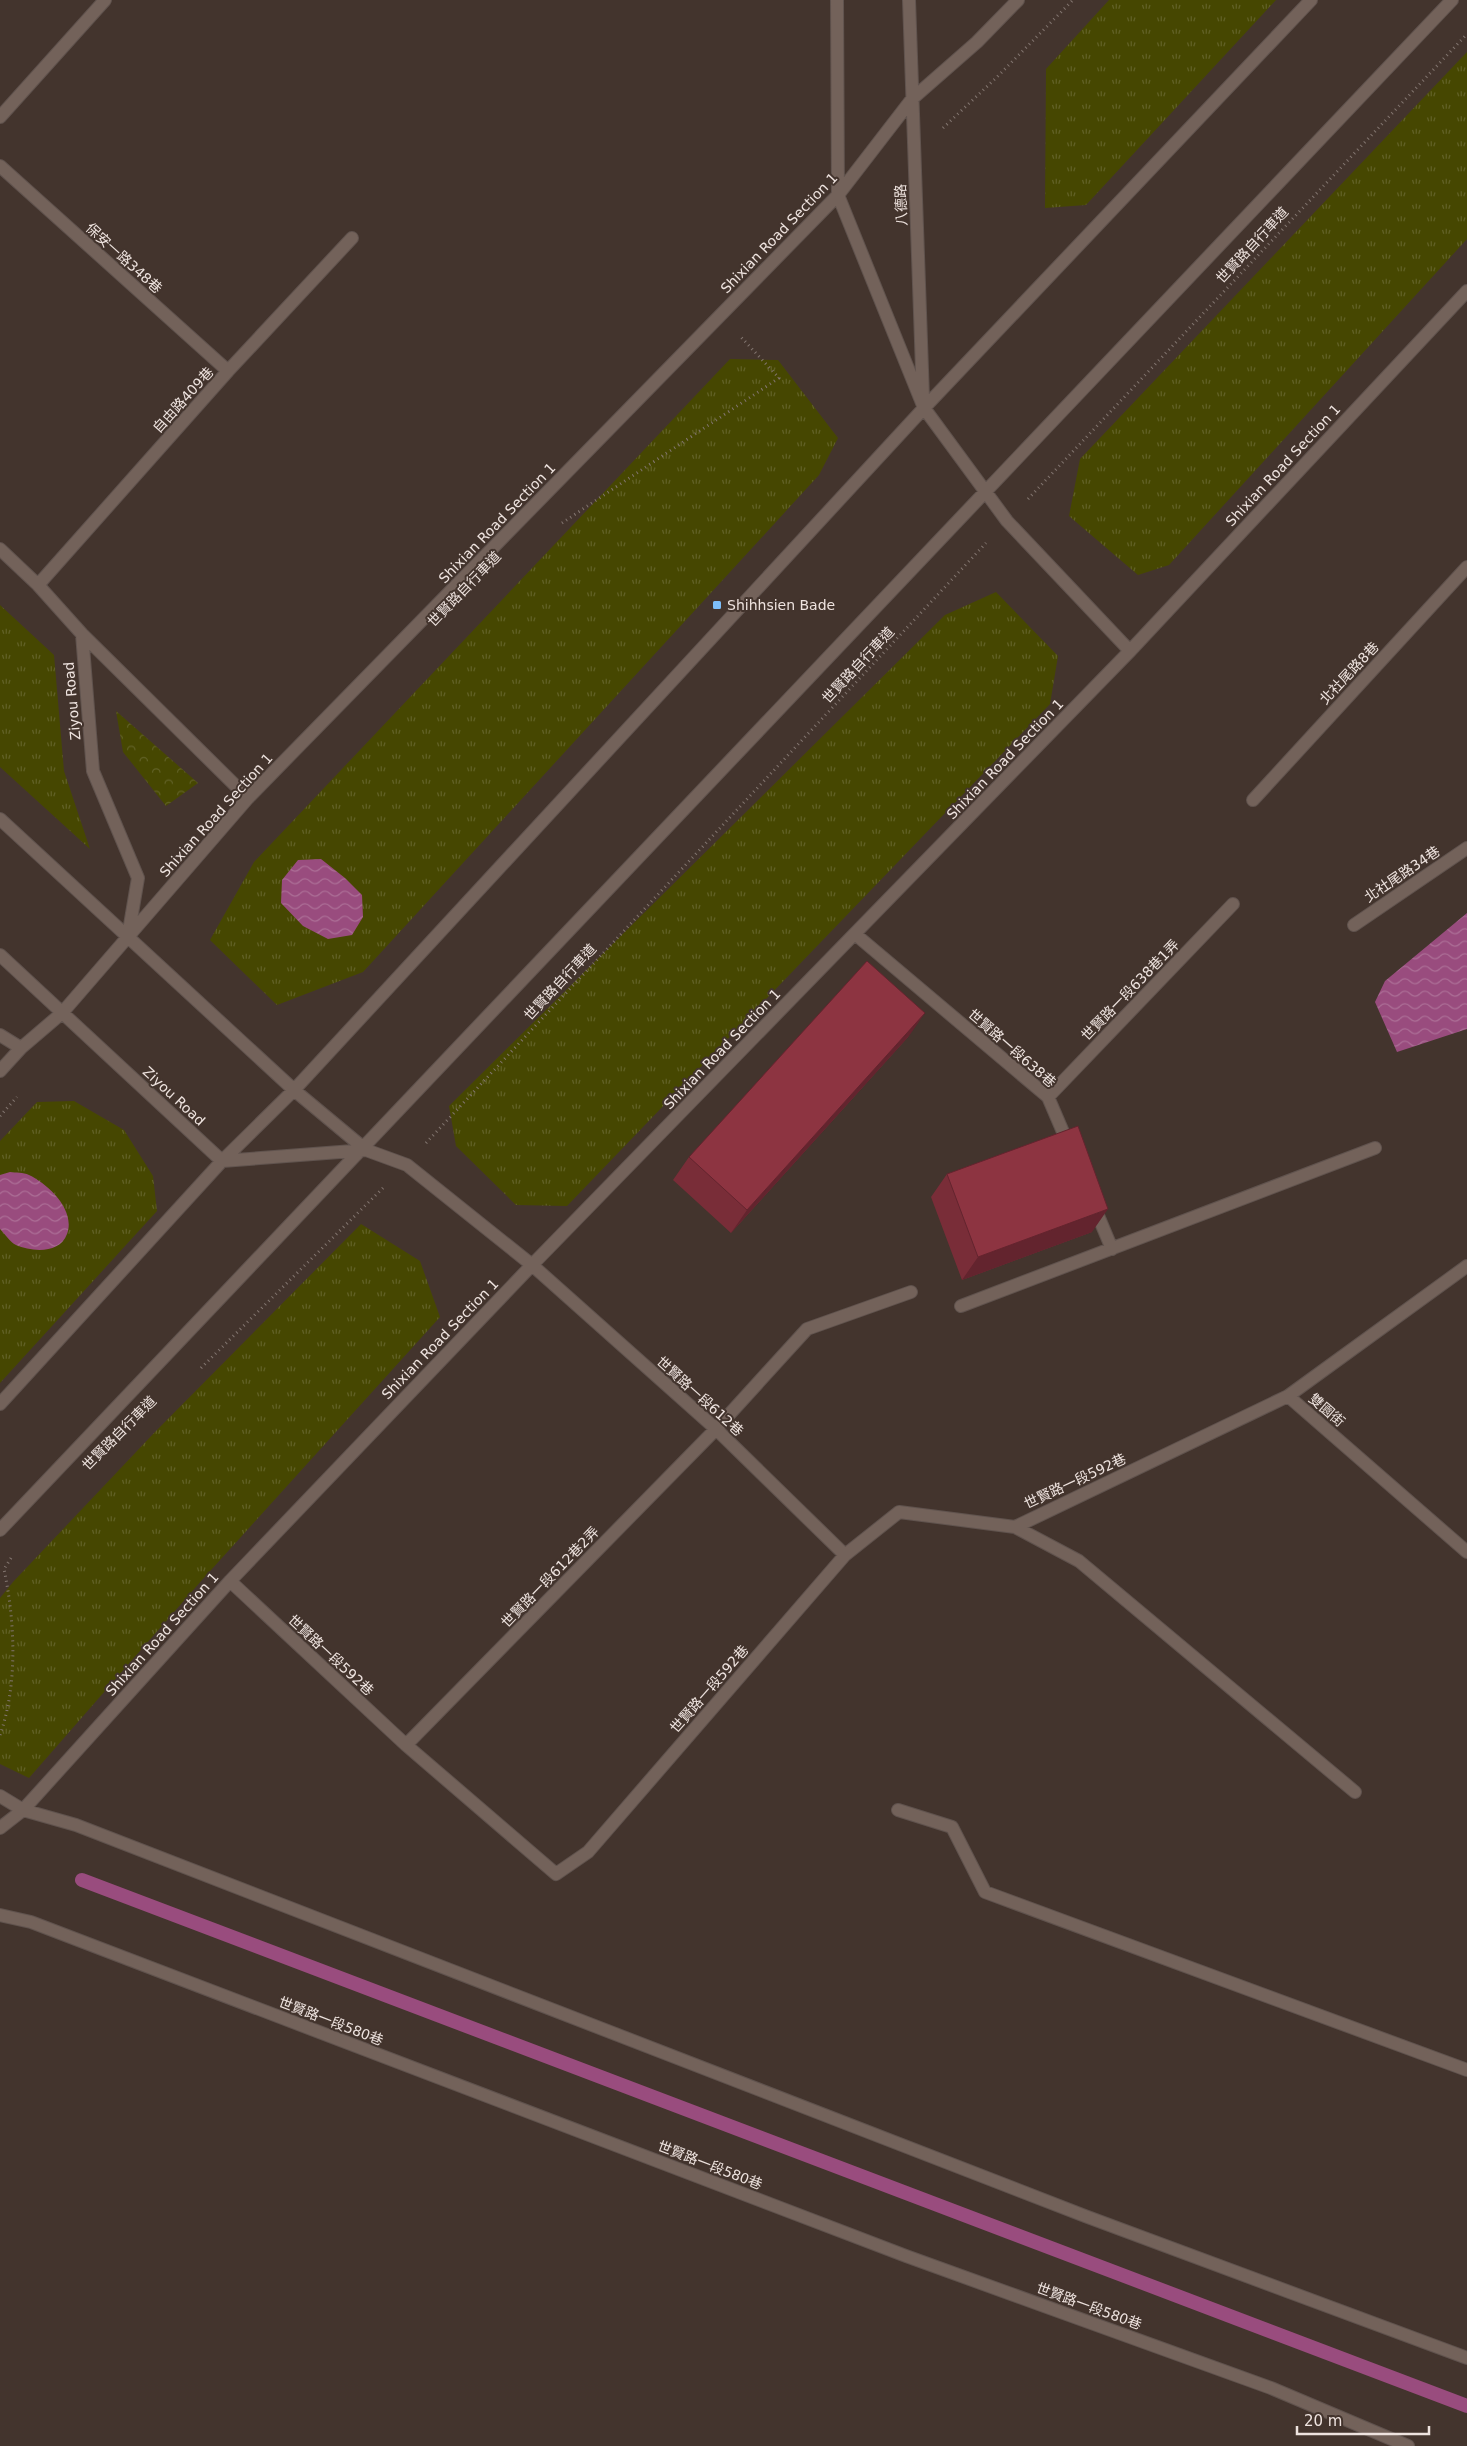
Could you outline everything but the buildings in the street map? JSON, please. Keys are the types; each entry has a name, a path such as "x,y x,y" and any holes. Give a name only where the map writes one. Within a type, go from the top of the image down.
{"street":[{"path":"0,117 105,0"},
{"path":"837,0 838,195 924,408 1007,521 1130,651"},
{"name":"八德路","path":"909,0 924,408"},
{"name":"Shixian Road Section 1","path":"0,1071 21,1048 62,1012 248,798 838,195 912,99 977,42 1018,0"},
{"path":"0,1404 222,1161 294,1090 924,408 1310,0"},
{"path":"0,1530 366,1150 988,494 1452,0"},
{"name":"保安一路348巷","path":"0,166 228,371"},
{"name":"自由路409巷","path":"38,584 228,371 352,238"},
{"name":"Shixian Road Section 1","path":"0,1828 23,1810 230,1581 532,1265 1130,651 1467,291"},
{"path":"0,549 38,584 82,634 248,798"},
{"name":"北社尾路8巷","path":"1253,800 1467,567"},
{"name":"Ziyou Road","path":"82,634 93,771 138,878 128,937"},
{"path":"0,819 294,1090 366,1150 407,1165 532,1265"},
{"name":"北社尾路34巷","path":"1354,925 1467,848"},
{"name":"世賢路一段638巷1弄","path":"1048,1097 1233,904"},
{"name":"世賢路一段638巷","path":"855,934 1048,1097 1074,1160"},
{"name":"Ziyou Road","path":"0,955 222,1161"},
{"path":"0,1035 21,1048"},
{"path":"961,1306 1375,1148"},
{"path":"222,1161 366,1150"},
{"path":"1089,1196 1112,1249"},
{"name":"世賢路一段612巷","path":"532,1265 716,1430 845,1554"},
{"name":"雙園街","path":"1467,1266 1288,1396 1467,1552"},
{"name":"世賢路一段612巷2弄","path":"406,1745 716,1430 807,1329 910,1292"},
{"name":"世賢路一段592巷","path":"230,1581 406,1745 556,1874 588,1852 845,1554 899,1512 1015,1527 1288,1396"},
{"path":"1015,1527 1079,1561 1355,1792"},
{"path":"0,1796 23,1810 76,1825 1085,2216 1467,2358"},
{"path":"898,1810 952,1827 985,1892 1467,2070"},
{"name":"世賢路一段580巷","path":"0,1914 31,1922 897,2252 1271,2388 1408,2446"}],"path":[{"path":"997,77 1073,0"},
{"name":"世賢路自行車道","path":"1054,472 1467,34"},
{"path":"558,526 779,378 735,331"},
{"name":"世賢路自行車道","path":"444,1122 939,594"},
{"path":"0,1116 19,1095"},
{"path":"198,1371 374,1197"},
{"path":"0,1735 12,1691 10,1600 4,1569 15,1551"}],"green space":[{"path":"1109,0 1276,0 1086,205 1045,208 1046,69"},
{"path":"1467,52 1467,239 1169,565 1138,575 1069,516 1080,459"},
{"path":"730,359 778,360 838,438 819,475 363,972 277,1005 210,940 254,862"},
{"path":"996,592 1058,656 1050,704 567,1206 516,1205 456,1146 449,1106 945,615"},
{"path":"0,605 54,655 64,771 90,849 0,767"},
{"path":"116,711 198,783 166,806 123,752"},
{"path":"74,1101 124,1130 153,1176 157,1211 0,1383 0,1141 37,1102"},
{"path":"361,1224 420,1261 440,1317 202,1580 29,1778 0,1764 0,1598 154,1433"}],"water":[{"path":"321,859 345,878 362,895 363,917 352,935 328,939 303,926 281,903 282,880 298,860"},
{"path":"1467,913 1467,1029 1397,1052 1375,1002 1385,981"},
{"path":"10,1172 22,1173 36,1179 52,1191 64,1207 69,1225 67,1234 58,1245 45,1250 22,1247 12,1242 0,1229 0,1175"}],"waterway":[{"path":"82,1880 1467,2406"}],"place":[{"name":"Shihhsien Bade","path":"717,605"}]}
